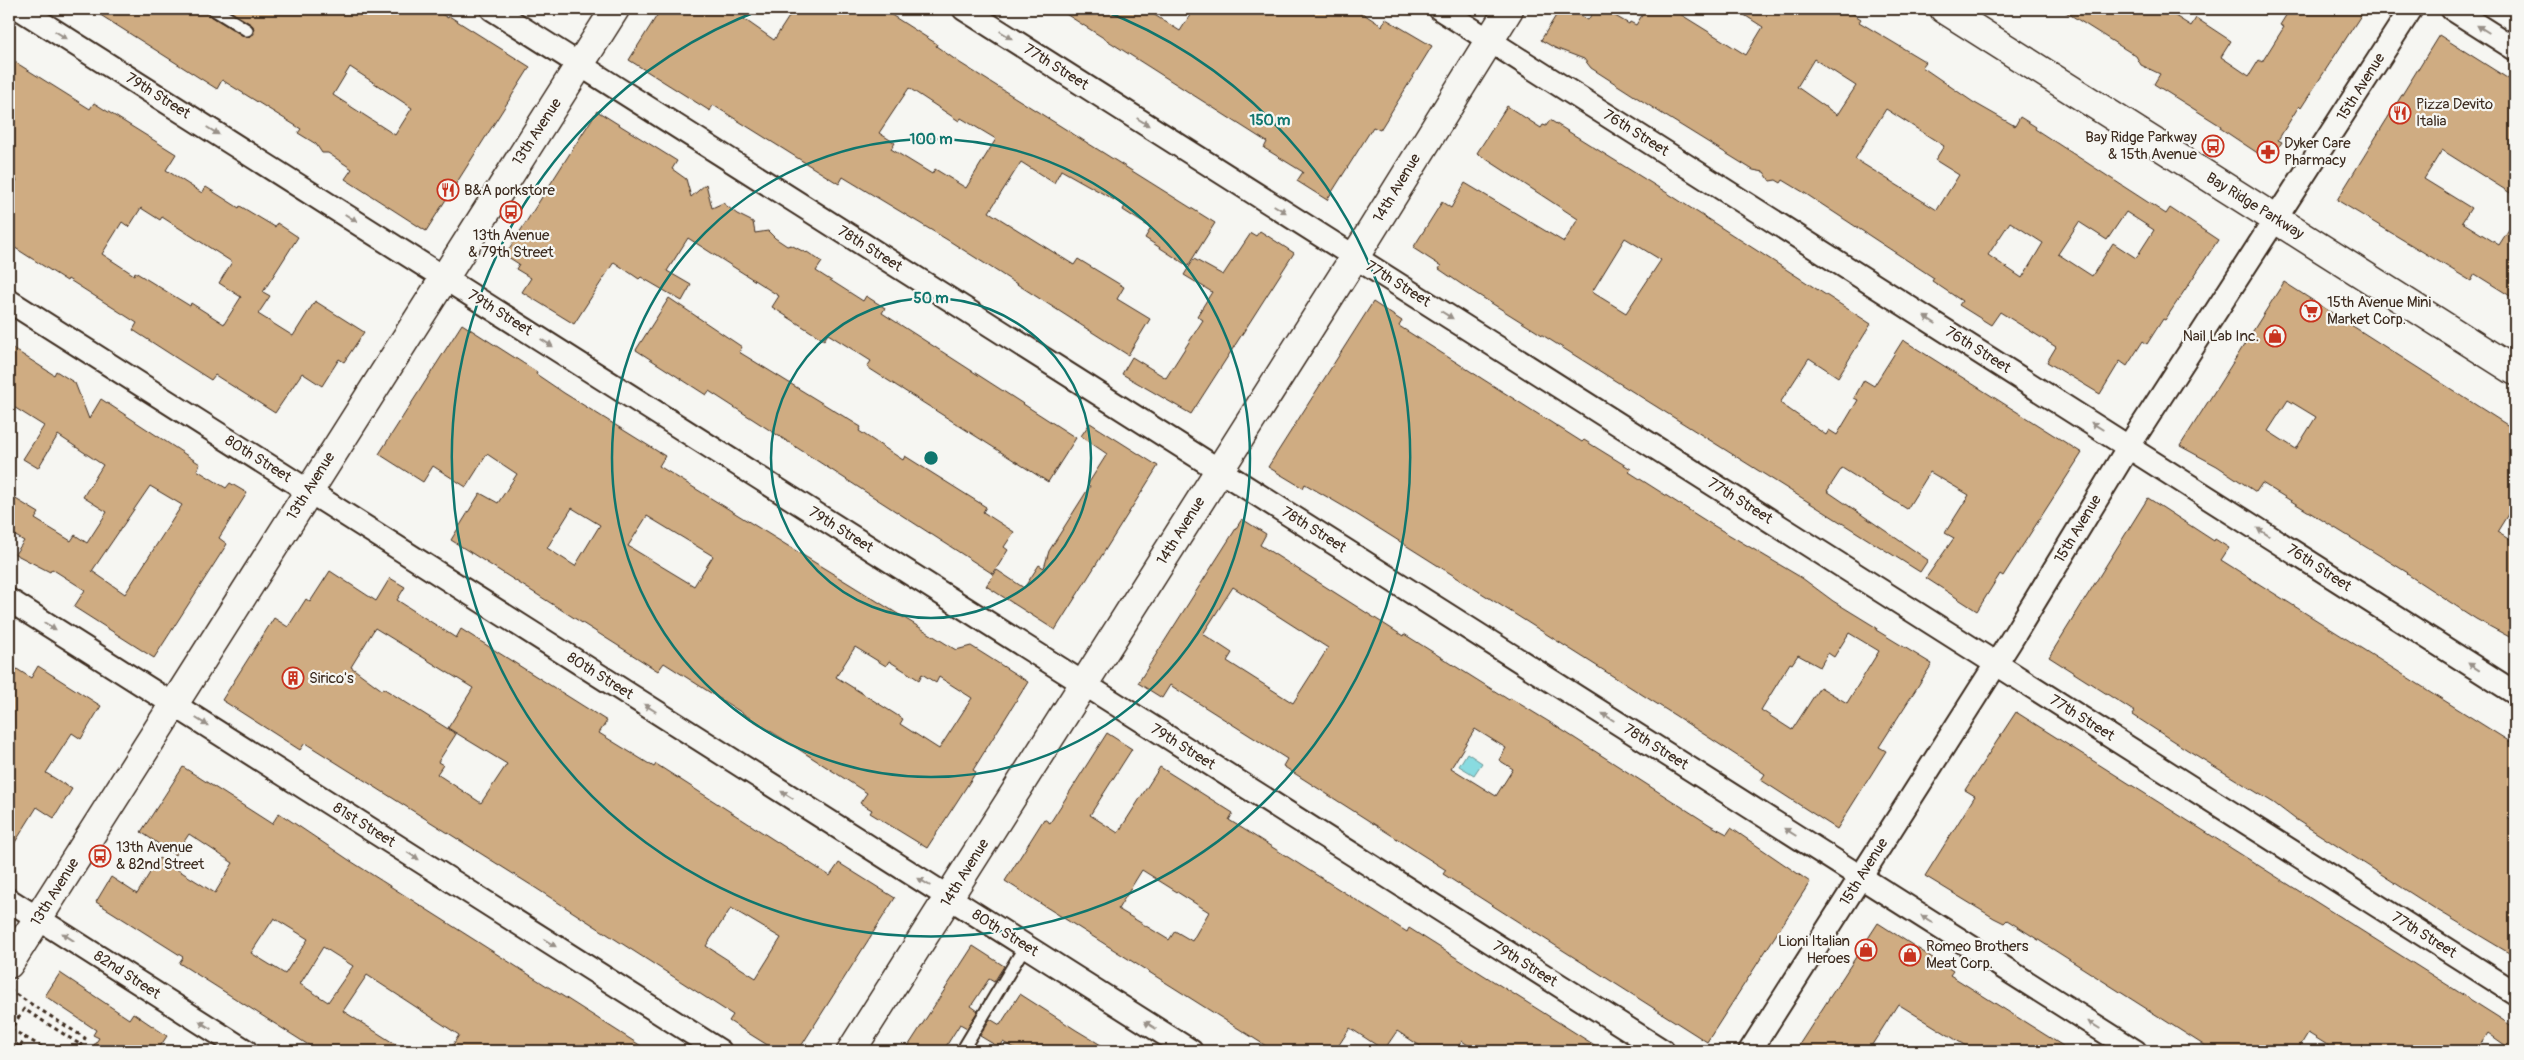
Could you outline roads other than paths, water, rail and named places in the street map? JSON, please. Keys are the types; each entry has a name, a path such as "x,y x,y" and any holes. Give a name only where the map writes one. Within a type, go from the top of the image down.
{"main road":[{"name":"13th Avenue","path":"9,964 615,9"},
{"name":"14th Avenue","path":"851,1051 950,898 1509,9"},
{"name":"Bay Ridge Parkway","path":"1944,9 2515,371"}],"street":[{"name":"79th Street","path":"20,9 1662,1051"},
{"name":"78th Street","path":"492,9 2135,1051"},
{"name":"77th Street","path":"964,9 2515,994"},
{"name":"76th Street","path":"1440,9 2515,693"},
{"name":"15th Avenue","path":"1750,1051 1995,664 2129,446 2277,220 2411,9"},
{"path":"2452,9 2515,49"},
{"name":"80th Street","path":"9,301 1191,1051"},
{"name":"81st Street","path":"9,600 720,1051"},
{"name":"82nd Street","path":"9,900 246,1051"}],"lane":[{"path":"213,9 247,30"},
{"path":"962,1051 1025,946"}],"water":[{"path":"1467,753 1482,763 1474,775 1459,766"}],"place":[{"name":"Pizza Devito Italia","path":"2400,113"},
{"name":"Bay Ridge Parkway & 15th Avenue","path":"2213,146"},
{"name":"Dyker Care Pharmacy","path":"2268,152"},
{"name":"B&A porkstore","path":"448,190"},
{"name":"13th Avenue & 79th Street","path":"511,212"},
{"name":"15th Avenue Mini Market Corp.","path":"2311,311"},
{"name":"Nail Lab Inc.","path":"2275,336"},
{"name":"Sirico's","path":"293,678"},
{"name":"13th Avenue & 82nd Street","path":"100,856"},
{"name":"Lioni Italian Heroes","path":"1866,950"},
{"name":"Romeo Brothers Meat Corp.","path":"1910,955"}]}
